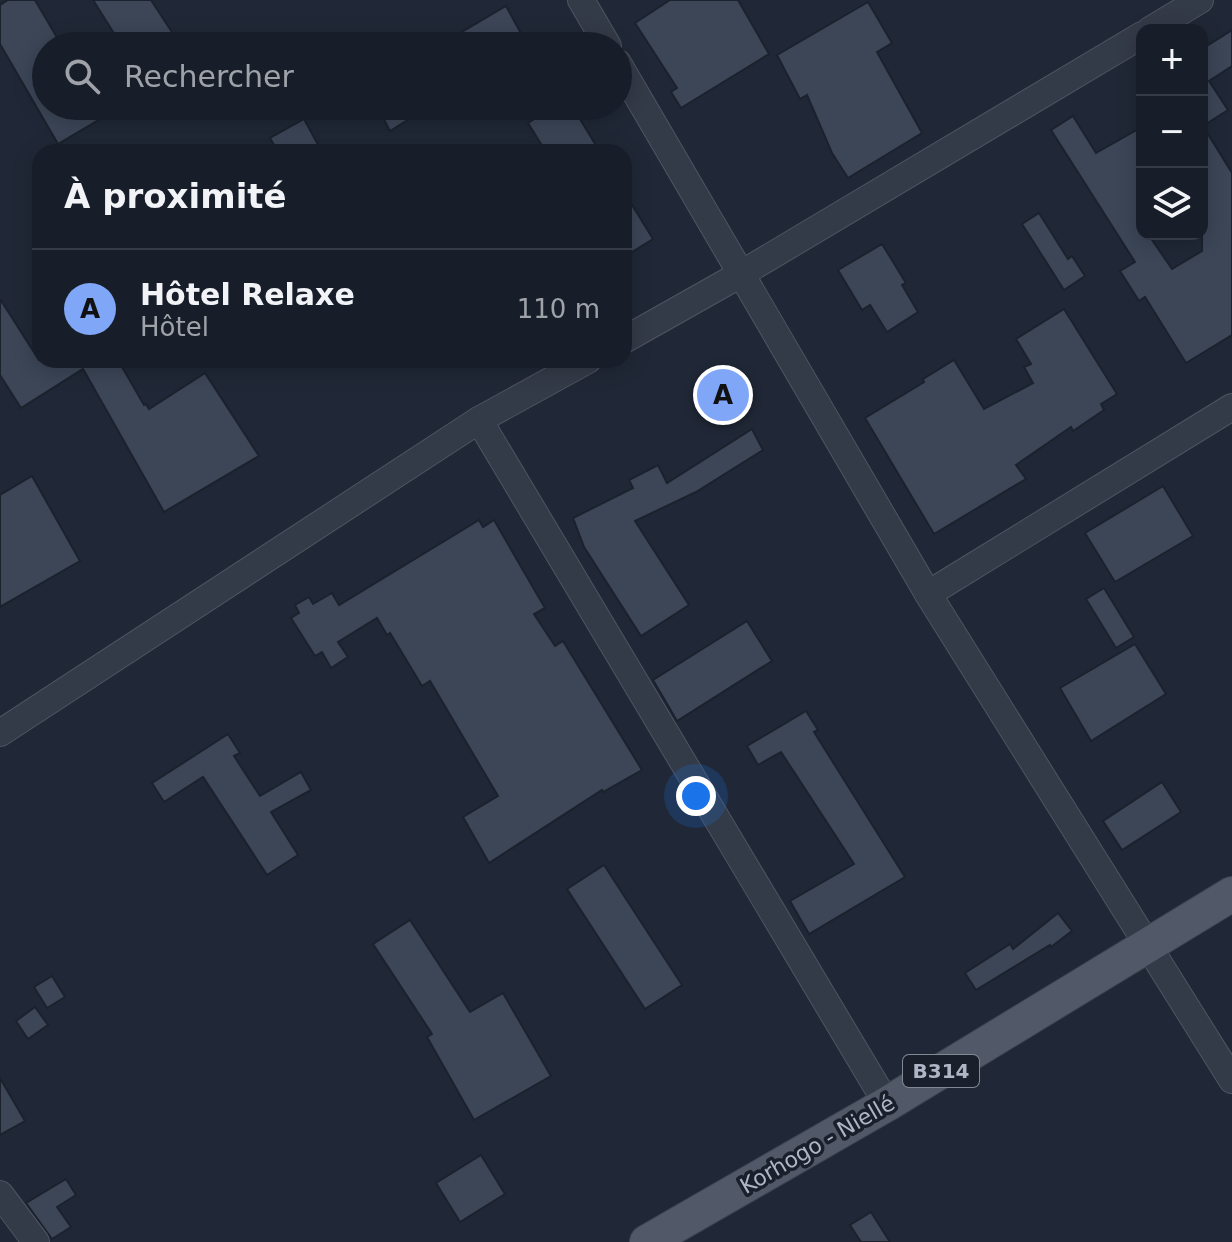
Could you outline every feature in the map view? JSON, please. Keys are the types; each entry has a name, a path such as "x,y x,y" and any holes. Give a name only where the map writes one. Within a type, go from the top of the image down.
{"main road":[{"name":"Korhogo - Niellé","path":"647,1242 887,1104 1232,894"}],"street":[{"path":"581,0 600,32"},
{"path":"1160,24 1200,0"},
{"path":"632,335 1136,39"},
{"path":"632,87 928,594 1232,1080"},
{"path":"0,733 479,420 573,368"},
{"path":"928,594 1232,407"},
{"path":"479,420 887,1104"},
{"path":"2,1202 36,1242"}],"building":[{"path":"8,0 35,0 54,32 32,32 32,99 0,44 0,5"},
{"path":"93,0 151,0 172,32 113,32"},
{"path":"670,0 738,0 769,54 681,108 671,92 677,88 635,23"},
{"path":"868,2 892,43 877,52 922,133 848,178 832,153 807,95 800,99 777,55"},
{"path":"506,6 520,32 462,32"},
{"path":"1232,30 1232,66 1209,81 1228,110 1208,123 1208,96 1208,45"},
{"path":"1073,116 1096,153 1136,130 1136,240 1152,240 1172,269 1202,251 1202,240 1208,240 1208,134 1232,173 1232,335 1186,363 1145,297 1139,301 1120,271 1135,262 1051,130"},
{"path":"44,120 98,120 58,144"},
{"path":"305,120 318,144 273,144 270,138"},
{"path":"384,120 408,120 390,131"},
{"path":"533,120 581,120 595,144 541,144 528,123"},
{"path":"632,205 653,239 632,252"},
{"path":"1039,213 1068,259 1072,256 1085,276 1064,290 1022,224"},
{"path":"882,244 906,283 902,285 918,312 887,332 870,305 862,310 838,270"},
{"path":"0,299 32,349 32,368 123,368 149,409 205,373 259,456 164,512 83,369 21,408 0,375"},
{"path":"1064,309 1117,394 1101,404 1104,410 1073,431 1071,427 1016,465 1026,479 934,534 865,418 954,360 984,409 1033,383 1024,367 1031,364 1016,339"},
{"path":"752,429 763,450 696,492 635,521 689,605 641,636 584,547 573,518 633,488 629,480 658,465 667,483"},
{"path":"32,476 80,561 0,607 0,495"},
{"path":"1163,486 1193,536 1115,582 1085,533"},
{"path":"479,520 483,527 494,520 545,608 534,614 555,646 563,641 642,770 602,790 489,863 463,817 498,796 430,681 422,686 390,633 387,635 377,618 338,642 348,657 331,668 322,652 315,656 291,618 299,613 295,605 309,597 313,604 332,593 339,605"},
{"path":"1104,588 1134,637 1116,648 1086,599"},
{"path":"747,621 772,661 677,721 653,680"},
{"path":"1135,644 1166,694 1091,741 1060,688"},
{"path":"806,711 818,730 814,732 905,877 809,934 790,901 854,864 781,752 758,765 747,746"},
{"path":"228,734 240,753 234,756 260,796 301,772 311,790 271,812 298,855 267,875 203,777 164,802 152,783"},
{"path":"1162,782 1181,812 1122,850 1103,821"},
{"path":"604,865 682,985 645,1009 567,889"},
{"path":"1058,913 1072,931 1051,947 976,990 965,973 1010,944 1013,949"},
{"path":"410,920 470,1012 503,993 551,1076 474,1120 427,1037 432,1034 373,944"},
{"path":"52,976 65,997 47,1008 34,987"},
{"path":"35,1007 48,1025 28,1039 16,1021"},
{"path":"0,1078 25,1121 0,1135"},
{"path":"481,1155 505,1194 460,1222 436,1183"},
{"path":"66,1179 76,1195 57,1207 71,1227 52,1239 26,1203"},
{"path":"871,1212 890,1242 861,1242 850,1225"}],"place":[{"name":"Hôtel Relaxe","path":"723,395"}]}
